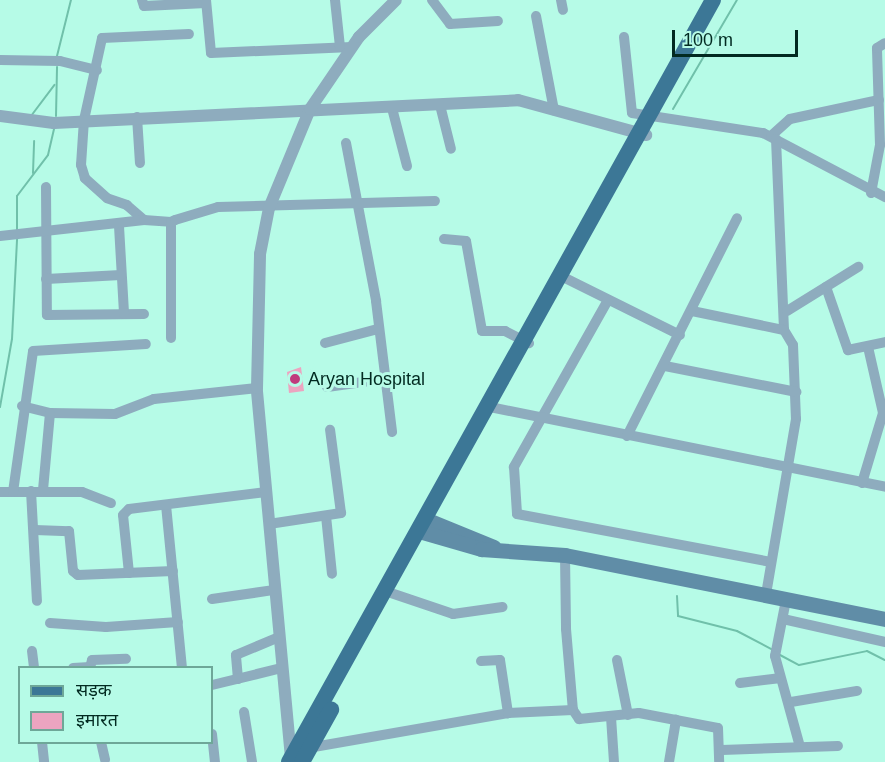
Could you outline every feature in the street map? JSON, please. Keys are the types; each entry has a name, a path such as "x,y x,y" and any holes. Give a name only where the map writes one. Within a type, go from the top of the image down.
{"main road":[{"path":"297,757 427,527 713,0"},
{"path":"646,127 722,0"},
{"path":"427,527 494,547 565,555 885,620"}],"street":[{"path":"142,0 144,6 209,1 211,53 346,47"},
{"path":"335,0 346,47"},
{"path":"396,0 346,47 310,109 271,204 260,254 257,388 282,668 297,757 508,712 573,710 586,721 628,715 676,720 718,728 722,750 719,762"},
{"path":"432,0 450,24 498,21"},
{"path":"536,16 554,110"},
{"path":"144,220 85,178 84,120 97,70 102,38 189,34"},
{"path":"624,37 630,111 646,127"},
{"path":"871,194 880,153 877,48 885,43"},
{"path":"0,60 60,61 97,70"},
{"path":"0,116 54,123 137,117 310,109 392,108 518,100 554,110 646,127 774,138 871,194 885,197"},
{"path":"766,594 796,392 793,345 784,330 787,311 774,138 790,119 879,100"},
{"path":"440,105 451,149"},
{"path":"392,108 407,166"},
{"path":"137,117 140,163"},
{"path":"346,143 358,202 392,432"},
{"path":"46,187 46,279 50,318 144,314"},
{"path":"0,236 119,226 144,220 171,222 218,207 435,201"},
{"path":"627,436 665,366 737,218"},
{"path":"171,222 171,338"},
{"path":"119,226 124,314"},
{"path":"444,239 465,242 483,332 505,331 527,341"},
{"path":"787,311 858,267"},
{"path":"46,279 121,275"},
{"path":"563,277 680,335"},
{"path":"826,287 848,350 885,342"},
{"path":"608,300 538,418 514,468 520,518 771,562"},
{"path":"692,311 784,330"},
{"path":"325,343 378,329"},
{"path":"13,492 30,355 36,349 146,344"},
{"path":"862,483 883,413 867,347"},
{"path":"665,366 796,392"},
{"path":"327,387 384,379"},
{"path":"22,406 50,412 115,414 154,399 257,388"},
{"path":"490,408 885,487"},
{"path":"43,490 50,412"},
{"path":"269,524 341,513 330,430"},
{"path":"0,492 43,490 82,492 111,503"},
{"path":"31,491 35,530 37,601"},
{"path":"129,573 125,512 266,492"},
{"path":"166,505 182,666"},
{"path":"326,516 332,574"},
{"path":"35,530 69,531 75,574 173,571"},
{"path":"565,555 573,710"},
{"path":"212,599 274,590"},
{"path":"389,593 453,614 503,607"},
{"path":"786,600 776,652 784,703 857,691"},
{"path":"783,620 885,642"},
{"path":"50,623 106,627 178,622"},
{"path":"238,679 236,655 279,637"},
{"path":"32,651 34,666"},
{"path":"90,666 92,660 126,659"},
{"path":"481,661 500,660 508,712"},
{"path":"617,660 628,715"},
{"path":"213,685 282,668"},
{"path":"740,683 779,678"},
{"path":"791,702 800,747"},
{"path":"244,712 252,762"},
{"path":"611,717 614,762"},
{"path":"669,762 676,720"},
{"path":"213,743 215,762"},
{"path":"42,744 44,762"},
{"path":"101,744 105,760"},
{"path":"722,750 838,746"}],"building":[{"path":"301,367 304,391 289,393 287,372"}],"waterway":[{"path":"57,56 71,0"},
{"path":"673,109 737,0"},
{"path":"56,116 57,67"},
{"path":"31,116 54,85"},
{"path":"17,230 17,196 48,155 54,128"},
{"path":"33,173 34,141"},
{"path":"0,407 12,339 17,239"},
{"path":"677,596 678,616 737,631 773,650"},
{"path":"780,655 799,665 867,651 885,660"}],"place":[{"name":"Aryan Hospital","path":"295,379"}]}
